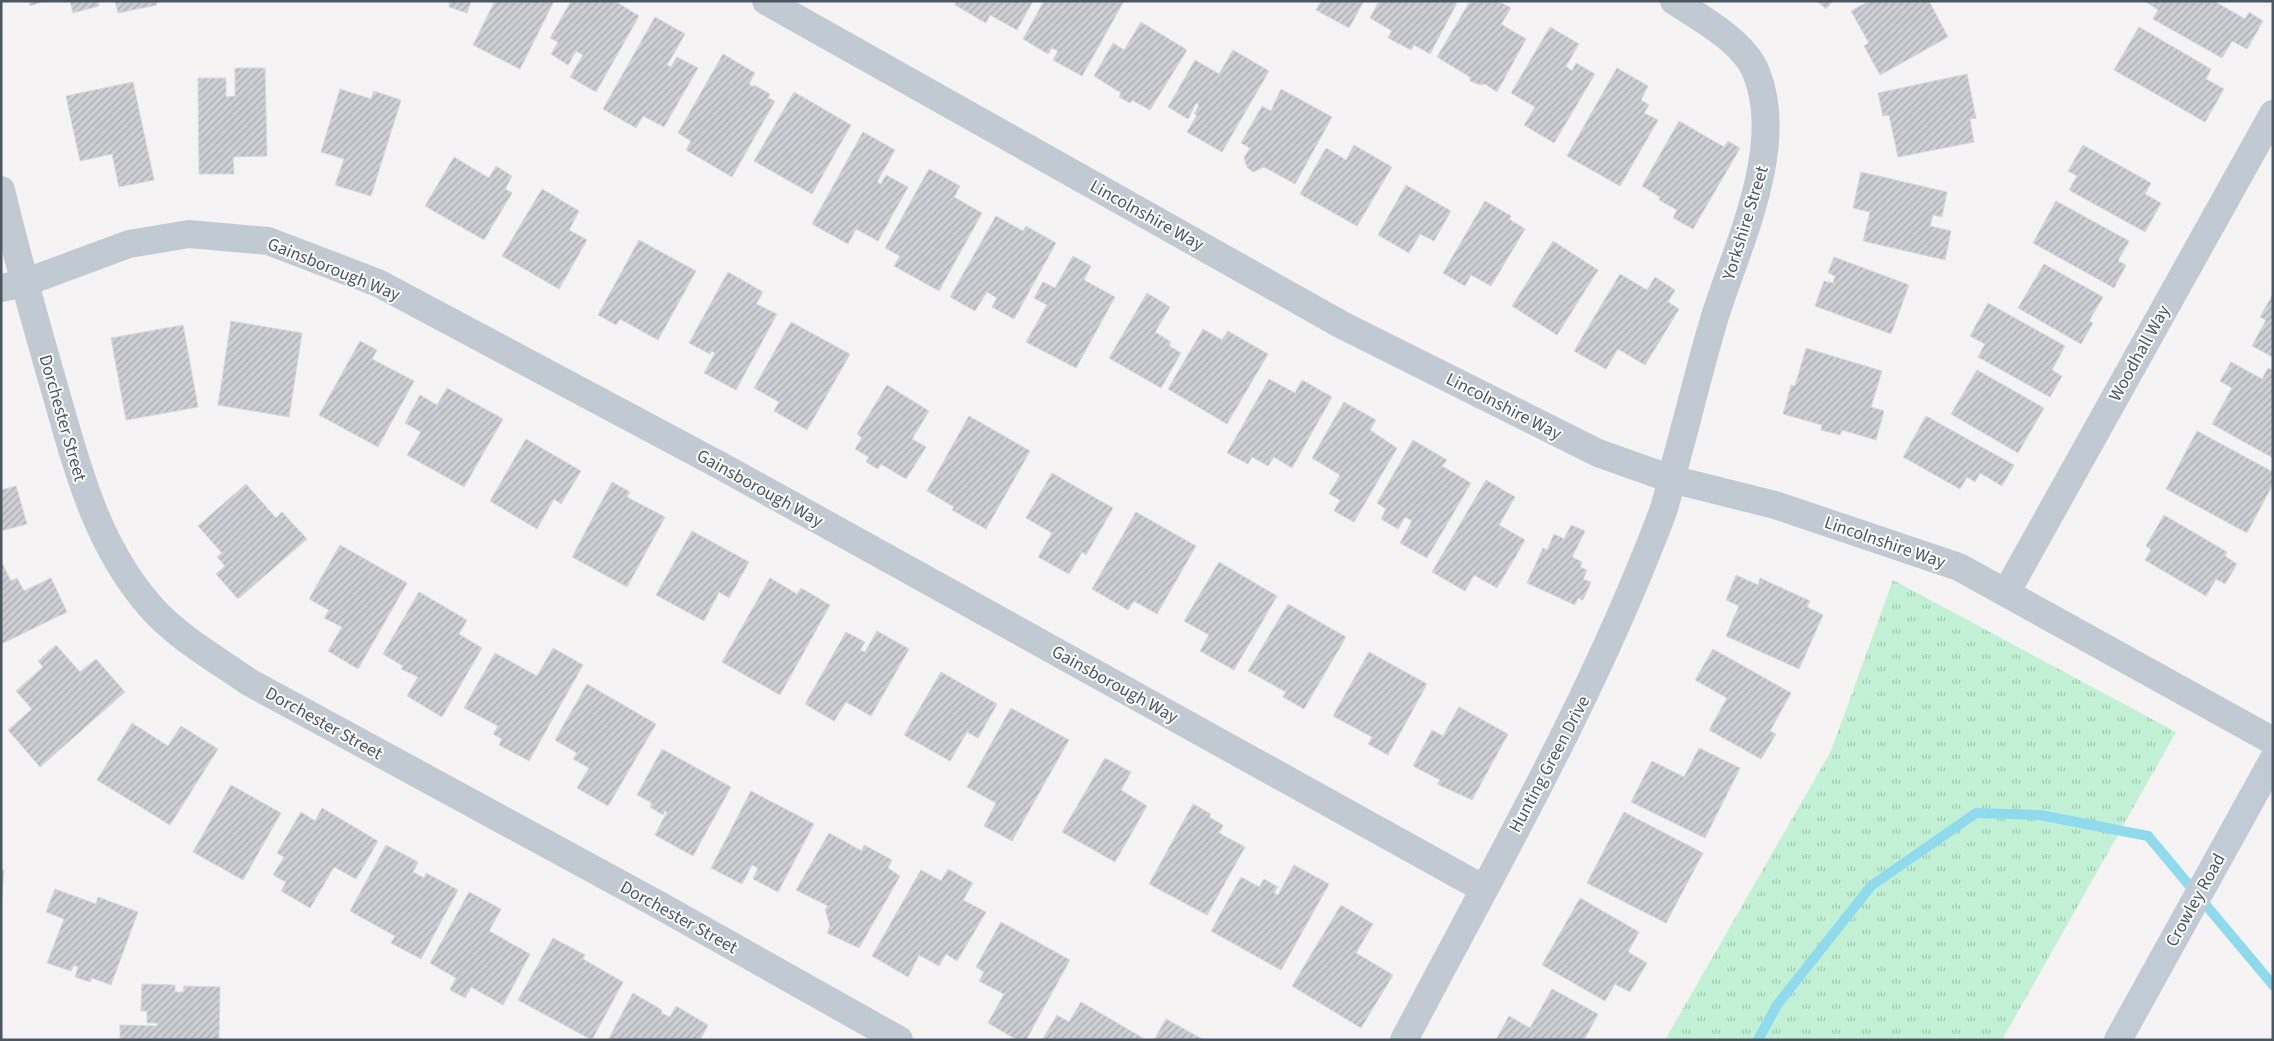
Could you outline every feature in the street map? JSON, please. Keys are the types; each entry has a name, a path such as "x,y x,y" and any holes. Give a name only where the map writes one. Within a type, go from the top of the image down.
{"main road":[{"name":"Crowley Road","path":"2118,1040 2273,760"}],"street":[{"name":"Lincolnshire Way","path":"766,1 1342,325 1598,453 1671,479 1775,505 1959,567 2273,740"},
{"name":"Yorkshire Street","path":"1671,479 1716,314 1737,254 1764,158 1767,117 1756,71 1740,49 1710,24 1674,1"},
{"name":"Woodhall Way","path":"2006,593 2273,114"},
{"name":"Dorchester Street","path":"1,190 12,286 84,491 120,567 151,608 190,642 249,682 659,905 899,1040"},
{"name":"Gainsborough Way","path":"12,286 129,244 188,234 268,241 378,283 723,467 1484,889"},
{"name":"Hunting Green Drive","path":"1404,1040 1584,699 1663,512 1671,479"}],"green space":[{"path":"1893,580 2176,732 2002,1040 1665,1040 1831,751"}],"building":[{"path":"29,1 45,1 30,6"},
{"path":"70,1 98,1 99,6 73,13"},
{"path":"115,1 156,1 157,5 118,13"},
{"path":"450,1 471,1 467,13 449,7"},
{"path":"495,1 554,1 520,69 473,45"},
{"path":"571,1 615,1 639,16 596,92 570,77 583,55 576,51 568,65 551,54 558,42 550,38"},
{"path":"957,1 1033,1 1017,30 990,15 986,23 955,5"},
{"path":"1044,1 1124,1 1082,76 1053,60 1058,51 1052,48 1048,54 1023,39"},
{"path":"1321,1 1364,1 1349,28 1316,10"},
{"path":"1379,1 1458,1 1430,54 1414,45 1411,50 1388,38 1392,31 1370,18"},
{"path":"1470,1 1498,1 1511,8 1501,24 1526,39 1497,92 1485,84 1480,85 1470,81 1470,77 1437,57"},
{"path":"1817,1 1833,1 1826,9"},
{"path":"1869,1 1929,1 1948,37 1880,75 1864,46 1869,43 1851,11"},
{"path":"2145,1 2214,1 2245,19 2249,12 2263,21 2247,49 2232,41 2222,58 2153,19 2158,10"},
{"path":"655,17 685,34 667,65 671,67 677,57 698,68 664,127 643,116 636,128 603,109"},
{"path":"1141,22 1187,50 1150,110 1132,100 1130,103 1119,97 1121,93 1094,76 1113,43 1124,50"},
{"path":"1550,27 1579,44 1566,66 1572,71 1576,63 1595,74 1554,143 1524,125 1535,107 1511,93"},
{"path":"2139,27 2211,69 2206,79 2224,89 2205,122 2114,70"},
{"path":"1233,50 1269,71 1222,152 1187,132 1197,115 1194,114 1199,105 1196,103 1188,119 1168,107 1195,60 1219,74"},
{"path":"723,54 755,73 749,84 770,94 768,98 775,101 732,177 686,150 691,141 678,133"},
{"path":"235,68 265,68 267,156 233,157 234,174 199,174 198,78 226,78 226,97 235,96"},
{"path":"1617,68 1648,86 1641,100 1649,105 1644,113 1658,120 1620,186 1567,156"},
{"path":"1967,74 1976,118 1970,119 1974,142 1898,157 1889,115 1883,116 1878,93"},
{"path":"133,82 154,180 119,187 112,154 80,161 66,96"},
{"path":"340,89 371,99 374,91 401,100 371,196 335,185 344,159 321,152"},
{"path":"1281,89 1332,117 1295,184 1264,167 1253,172 1247,167 1244,158 1250,148 1241,143 1262,106 1271,111"},
{"path":"794,92 851,125 812,194 754,161"},
{"path":"1679,121 1724,147 1728,141 1740,148 1693,229 1673,218 1677,210 1659,200 1660,197 1642,186"},
{"path":"863,132 895,150 877,182 881,184 886,175 908,187 878,241 856,229 848,244 812,224"},
{"path":"1354,145 1392,167 1357,226 1300,194 1326,148 1346,160"},
{"path":"2083,145 2151,183 2145,194 2161,203 2145,232 2069,190 2077,176 2068,171"},
{"path":"454,157 489,178 496,166 512,176 505,189 512,193 484,240 425,206"},
{"path":"929,169 960,186 954,197 982,213 939,291 894,266 900,256 885,248"},
{"path":"1861,172 1947,192 1942,217 1933,215 1930,226 1951,231 1945,260 1863,241 1870,212 1853,208"},
{"path":"1406,185 1451,211 1434,241 1420,234 1409,253 1378,235"},
{"path":"542,189 579,211 569,230 587,240 559,289 502,256"},
{"path":"1485,201 1511,216 1509,219 1525,229 1491,286 1471,275 1465,286 1443,273"},
{"path":"2056,201 2129,241 2118,261 2126,265 2114,288 2033,243"},
{"path":"996,216 1023,231 1026,226 1056,243 1014,319 992,307 997,298 987,292 975,311 950,297"},
{"path":"639,240 696,271 658,340 620,319 616,325 598,315"},
{"path":"1553,241 1598,270 1557,335 1512,306"},
{"path":"1073,256 1091,266 1084,280 1115,297 1076,368 1026,342 1047,305 1034,298 1043,282 1055,288"},
{"path":"1834,257 1909,285 1891,334 1815,306 1824,281 1833,283 1835,276 1828,273"},
{"path":"2044,264 2103,297 2089,321 2093,323 2081,344 2018,308"},
{"path":"728,272 763,292 756,304 777,314 736,390 704,373 715,353 712,351 710,354 689,343"},
{"path":"1620,274 1647,290 1655,277 1675,290 1668,302 1679,309 1645,365 1618,349 1606,369 1574,351"},
{"path":"1147,293 1170,307 1155,332 1171,342 1169,346 1181,353 1161,388 1109,358"},
{"path":"2273,294 2273,357 2252,346 2266,320 2260,317"},
{"path":"1988,303 2065,346 2052,370 2062,376 2050,397 1978,357 1985,344 1970,336"},
{"path":"231,321 302,333 289,417 218,405"},
{"path":"791,322 850,354 807,430 774,411 779,402 754,388"},
{"path":"183,325 198,407 126,420 111,338"},
{"path":"1203,329 1222,340 1228,331 1268,354 1227,424 1168,389"},
{"path":"360,341 377,350 372,359 414,381 378,447 319,415"},
{"path":"1806,348 1882,371 1871,407 1884,411 1876,440 1842,430 1840,435 1821,430 1822,425 1783,414 1791,385 1795,386"},
{"path":"2231,362 2262,379 2268,368 2273,370 2273,458 2212,424 2232,388 2220,381"},
{"path":"1977,370 2044,408 2018,453 1951,414"},
{"path":"1269,379 1295,393 1302,380 1332,397 1292,468 1274,457 1268,466 1252,457 1248,464 1227,453"},
{"path":"887,385 929,411 912,439 926,447 906,479 881,464 878,469 866,462 869,457 855,449 862,438 857,434"},
{"path":"447,388 503,419 464,487 407,455 421,432 405,423 420,395 437,405"},
{"path":"1344,402 1376,420 1370,430 1397,448 1354,522 1334,511 1340,500 1329,494 1340,475 1312,458"},
{"path":"969,416 1030,451 986,529 952,510 954,507 927,491"},
{"path":"1926,416 2014,465 2002,486 1980,473 1975,482 1967,477 1960,489 1903,457"},
{"path":"2197,431 2273,472 2273,484 2247,533 2166,489"},
{"path":"526,439 581,471 561,504 554,499 537,529 490,501"},
{"path":"1413,440 1447,460 1442,466 1471,483 1427,558 1400,543 1412,521 1405,517 1398,529 1381,519 1386,509 1377,503"},
{"path":"1052,473 1113,508 1086,555 1082,552 1069,574 1038,557 1052,533 1026,518"},
{"path":"1486,480 1515,497 1499,525 1525,540 1497,588 1474,575 1465,591 1432,572"},
{"path":"612,482 630,492 627,497 665,517 627,587 572,557"},
{"path":"246,484 276,518 282,512 307,539 238,599 216,574 225,566 217,557 222,553 198,526"},
{"path":"16,486 27,524 1,531 1,490"},
{"path":"1136,512 1196,546 1157,614 1134,601 1128,610 1092,589"},
{"path":"2164,515 2227,552 2225,556 2237,564 2225,584 2216,579 2206,596 2145,560 2151,550 2146,546"},
{"path":"1571,525 1585,531 1572,557 1582,562 1580,567 1587,570 1583,579 1591,582 1583,600 1578,598 1575,605 1527,583 1543,548 1547,550 1554,534 1564,539"},
{"path":"692,531 749,562 729,598 719,592 704,621 656,595"},
{"path":"340,545 407,583 358,669 328,651 342,627 324,618 329,610 309,599"},
{"path":"1,561 11,581 17,578 24,591 51,578 67,612 1,644"},
{"path":"1219,562 1277,596 1234,670 1200,651 1209,635 1184,621"},
{"path":"1736,575 1758,585 1760,578 1810,601 1807,607 1823,615 1799,669 1726,636 1739,606 1726,600"},
{"path":"770,578 797,594 801,588 830,605 780,695 722,662"},
{"path":"419,592 467,620 459,634 482,648 442,717 407,696 418,677 401,669 403,666 383,654"},
{"path":"1288,604 1346,637 1304,709 1283,697 1286,692 1248,671"},
{"path":"877,631 909,649 871,716 846,702 834,721 805,704 846,632 865,642 860,650 865,652"},
{"path":"56,645 80,672 96,659 125,692 40,767 8,730 32,709 16,691 43,667 38,661"},
{"path":"553,648 583,665 529,761 499,745 502,739 493,734 498,726 464,708 495,653 537,676"},
{"path":"1713,649 1791,693 1770,731 1776,734 1761,759 1709,730 1727,698 1695,680"},
{"path":"1369,652 1427,684 1388,755 1368,744 1372,737 1333,716"},
{"path":"941,672 997,704 978,738 967,732 950,761 904,735"},
{"path":"587,684 656,724 608,806 577,788 589,768 573,759 577,753 555,740"},
{"path":"1459,707 1508,734 1472,800 1437,784 1440,780 1413,766 1432,730 1443,736"},
{"path":"1011,708 1069,740 1012,841 984,826 996,803 967,787"},
{"path":"132,723 168,746 181,726 218,749 170,825 97,780"},
{"path":"1699,748 1740,768 1705,838 1631,802 1652,761 1684,777"},
{"path":"662,749 731,787 693,856 655,835 667,812 665,811 663,815 650,807 652,803 637,795"},
{"path":"1105,758 1131,772 1121,790 1147,806 1115,862 1062,832"},
{"path":"231,785 281,813 243,880 193,852"},
{"path":"751,791 814,824 778,892 753,879 758,868 752,865 742,884 711,868"},
{"path":"1193,804 1211,814 1209,817 1223,825 1219,833 1245,847 1207,915 1149,884"},
{"path":"322,808 378,841 356,879 334,867 310,908 281,891 286,882 273,875 284,857 277,853 301,812 315,821"},
{"path":"1624,812 1703,853 1666,923 1587,883"},
{"path":"829,833 862,851 864,845 892,860 888,868 900,876 859,948 827,933 830,926 825,909 828,906 796,890"},
{"path":"386,845 418,862 413,872 424,878 426,873 458,890 421,959 391,943 395,936 350,911"},
{"path":"1294,865 1329,884 1281,970 1211,931 1241,877 1259,887 1264,879 1278,887 1274,893 1278,895"},
{"path":"948,869 973,883 963,900 986,912 957,961 946,954 939,966 919,955 908,977 872,956 921,870 941,881"},
{"path":"1,870 4,870 1,908"},
{"path":"55,889 96,904 98,897 138,912 111,985 92,978 90,982 75,977 78,967 74,965 71,971 47,963 64,919 46,912"},
{"path":"469,892 501,909 489,931 530,954 503,1005 471,987 465,998 450,990 456,978 430,963"},
{"path":"1580,898 1639,932 1628,952 1647,963 1630,992 1615,984 1605,1001 1542,965"},
{"path":"1341,905 1373,924 1356,953 1393,975 1361,1028 1292,986"},
{"path":"1001,922 1070,960 1026,1040 1017,1040 988,1023 1004,994 979,981 984,972 976,967"},
{"path":"553,938 585,955 583,959 623,982 592,1040 518,1000"},
{"path":"142,984 175,985 175,992 183,992 184,986 220,987 219,1040 120,1040 120,1025 157,1026 157,1023 147,1023 147,1011 141,1011"},
{"path":"1552,989 1598,1014 1584,1040 1496,1040 1509,1016 1530,1028"},
{"path":"633,993 662,1010 661,1013 670,1017 676,1006 708,1025 700,1040 608,1040"},
{"path":"1081,1002 1143,1038 1142,1040 1042,1040 1057,1015 1069,1022"},
{"path":"1166,1019 1204,1040 1154,1040"}],"waterway":[{"path":"1758,1040 1777,1005 1871,886 1976,813 2040,815 2148,836 2273,985"}]}
